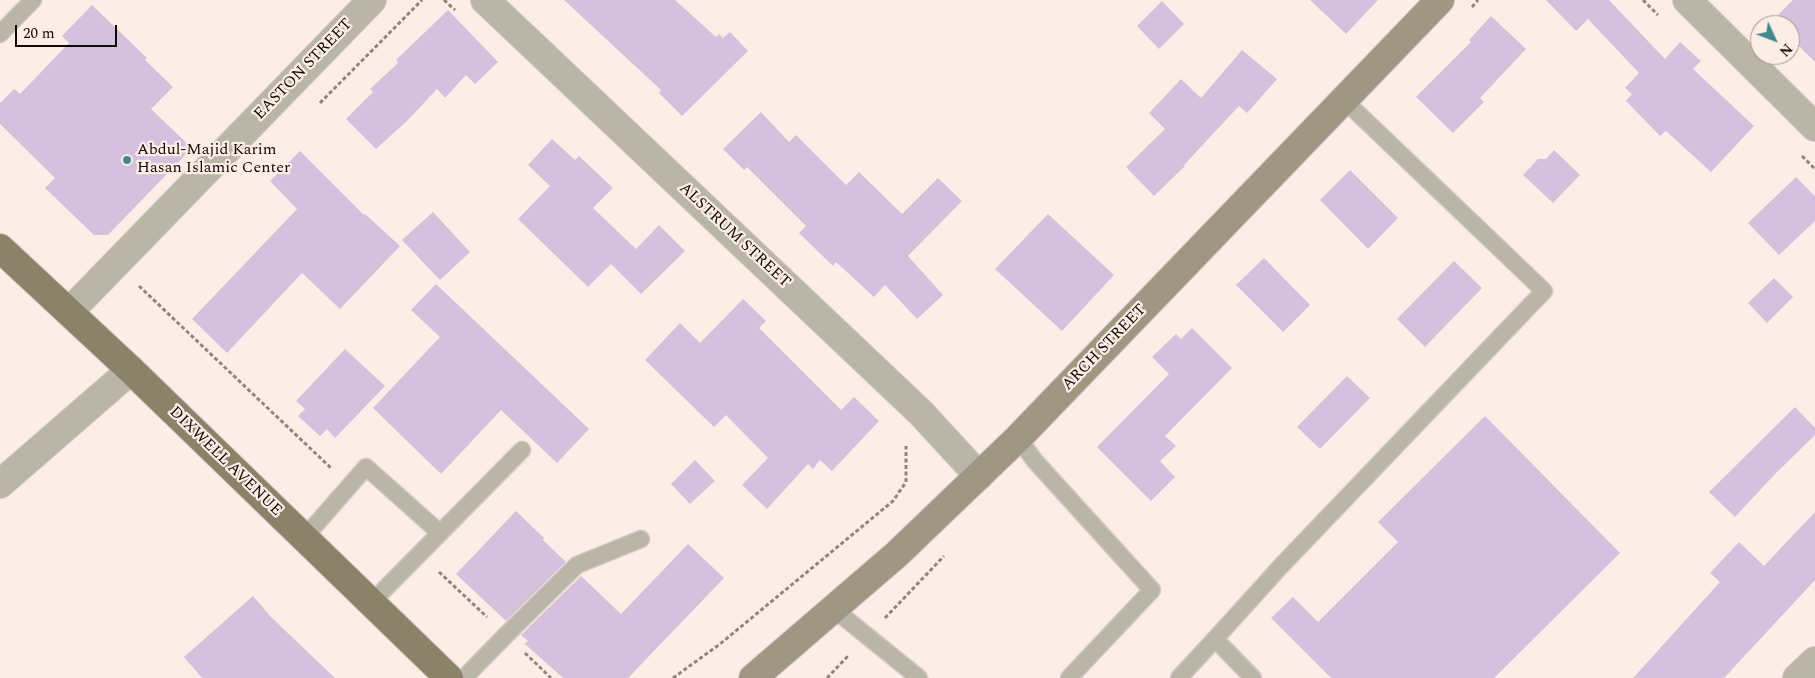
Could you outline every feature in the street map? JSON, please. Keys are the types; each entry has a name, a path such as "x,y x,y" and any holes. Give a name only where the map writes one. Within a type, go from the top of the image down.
{"main road":[{"name":"ARCH STREET","path":"753,678 835,610 897,554 1018,438 1439,0"},
{"name":"DIXWELL AVENUE","path":"0,248 131,370 449,678"}],"street":[{"name":"EASTON STREET","path":"69,312 372,0"},
{"name":"ALSTRUM STREET","path":"485,0 921,413 979,476"},
{"path":"1687,0 1815,127"},
{"path":"0,484 131,370"},
{"path":"1797,678 1815,661"}],"lane":[{"path":"0,34 33,0"},
{"path":"1179,678 1281,566 1544,292 1343,99"},
{"path":"1018,438 1035,461 1152,590 1068,678"},
{"path":"371,603 522,450"},
{"path":"304,538 366,467 440,533"},
{"path":"464,678 577,565 641,539"},
{"path":"835,610 919,678"},
{"path":"1215,639 1253,678"}],"path":[{"path":"318,104 422,0"},
{"path":"444,0 459,14"},
{"path":"145,278 138,285 349,486"},
{"path":"673,678 720,644 893,501 906,482 907,447 902,440"},
{"path":"420,554 551,678"}],"building":[{"path":"564,0 675,0 716,37 719,34 723,38 730,32 748,51 682,116 659,93 661,90"},
{"path":"1310,0 1378,0 1346,34"},
{"path":"1546,0 1609,0 1665,59 1680,42 1701,61 1693,69 1754,126 1711,172 1666,131 1660,136 1626,101 1632,94 1625,88 1639,73 1588,19 1576,31"},
{"path":"1793,0 1815,0 1815,62 1800,47 1800,15 1778,15"},
{"path":"1162,1 1184,24 1159,49 1137,26"},
{"path":"92,5 147,58 145,60 173,87 151,109 192,148 108,235 94,235 45,188 55,178 0,124 0,103 14,89 20,94 69,43 62,36"},
{"path":"448,10 498,62 475,84 466,75 445,98 437,89 408,120 376,149 346,119 373,92 370,89 398,63 396,60"},
{"path":"1491,16 1526,49 1480,98 1484,102 1453,133 1416,97 1471,42 1469,40"},
{"path":"1242,50 1277,79 1247,113 1239,106 1185,166 1154,196 1126,167 1165,129 1149,113 1181,79 1201,98"},
{"path":"761,112 789,142 796,135 846,185 859,172 902,214 938,178 962,201 908,256 943,295 917,319 885,285 874,297 836,262 833,266 799,233 806,226 747,167 744,170 723,149"},
{"path":"552,139 575,160 579,156 613,188 593,208 636,249 659,225 685,251 641,294 611,264 588,287 518,219 550,186 528,165"},
{"path":"1554,150 1580,175 1553,203 1523,175 1538,159 1546,159"},
{"path":"300,151 364,215 400,246 340,309 302,273 227,353 192,319 297,209 270,181"},
{"path":"1350,170 1398,218 1368,249 1320,200"},
{"path":"1796,177 1815,196 1815,221 1779,255 1748,223"},
{"path":"433,212 470,252 440,280 402,240"},
{"path":"1048,214 1114,275 1062,331 995,269"},
{"path":"1264,258 1310,305 1283,332 1236,285"},
{"path":"1454,261 1482,288 1425,347 1397,319"},
{"path":"1774,278 1793,297 1767,323 1748,303"},
{"path":"436,284 589,429 557,463 501,410 441,474 373,408 440,337 411,310"},
{"path":"743,299 766,321 759,328 841,410 854,397 879,421 832,471 820,460 813,469 808,464 767,509 742,485 768,458 726,415 714,427 645,360 680,323 700,343"},
{"path":"1192,328 1232,368 1165,436 1176,446 1160,461 1175,477 1151,501 1097,447 1169,374 1152,357 1176,334 1181,339"},
{"path":"345,349 385,386 335,438 327,429 320,436 298,416 305,409 296,401"},
{"path":"1347,376 1370,398 1320,449 1297,427"},
{"path":"1795,407 1815,428 1815,435 1735,517 1709,492"},
{"path":"1485,416 1620,553 1494,678 1331,678 1271,618 1293,597 1318,622 1398,542 1378,522"},
{"path":"695,460 715,481 690,504 671,484"},
{"path":"516,511 566,562 506,621 456,574"},
{"path":"1815,512 1815,580 1724,678 1633,678 1720,582 1710,573 1739,542 1764,566"},
{"path":"688,544 724,578 628,678 563,678 525,644 528,641 521,635 581,576 621,614"},
{"path":"253,596 271,617 335,678 202,678 184,657"}],"place":[{"name":"Abdul-Majid Karim Hasan Islamic Center","path":"127,160"}]}
